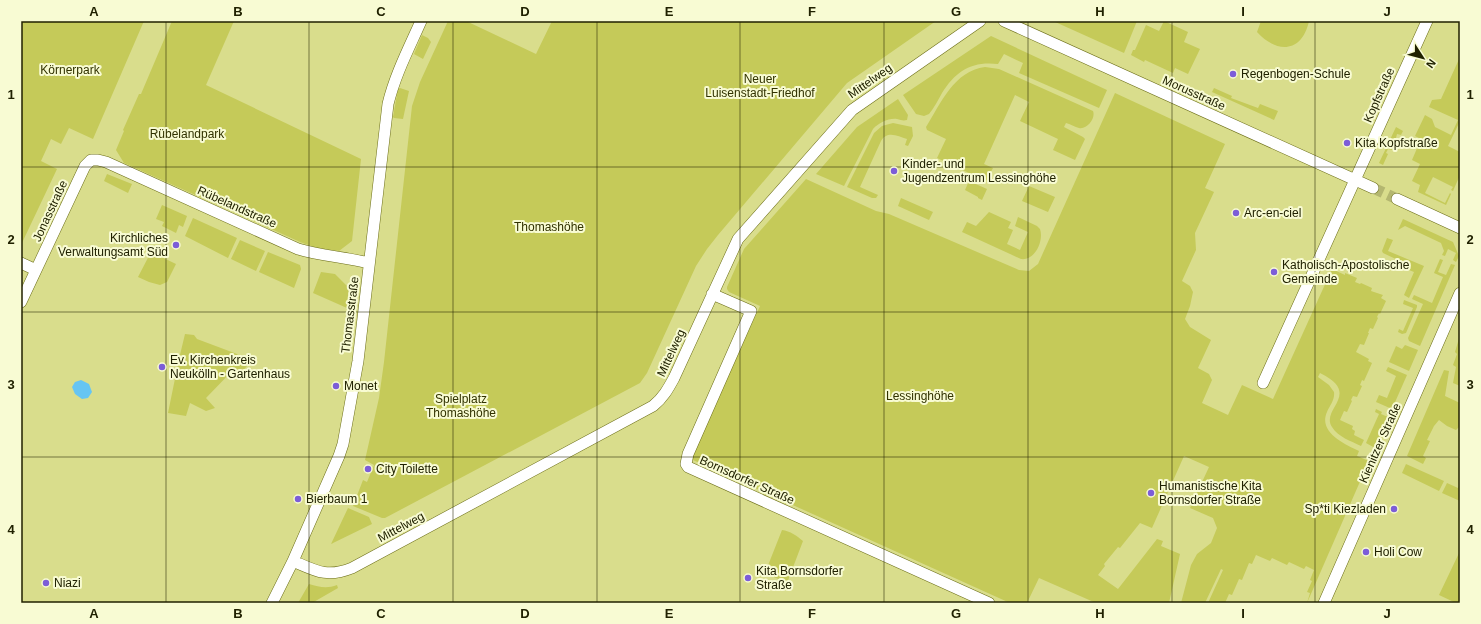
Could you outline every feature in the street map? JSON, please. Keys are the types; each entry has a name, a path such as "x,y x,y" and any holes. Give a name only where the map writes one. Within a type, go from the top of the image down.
{"street":[{"name":"Thomasstraße","path":"272,603 293,561 343,444 358,360 388,104 391,89 421,21"},
{"name":"Mittelweg","path":"293,561 325,574 331,574 352,568 653,406 666,393 738,239 852,110 980,21"},
{"name":"Morusstraße","path":"1004,21 1373,188"},
{"name":"Kopfstraße","path":"1264,383 1427,21"},
{"name":"Jonasstraße","path":"21,302 85,166 91,160 98,160"},
{"name":"Rübelandstraße","path":"98,160 298,249 319,255 353,259 369,263"},
{"path":"1397,199 1460,228"},
{"path":"21,263 36,270"},
{"name":"Kienitzer Straße","path":"1324,603 1460,293"},
{"name":"Bornsdorfer Straße","path":"712,294 751,311 688,454 686,464 688,467 989,603"}],"green space":[{"name":"Körnerpark","path":"21,21 144,21 93,139 69,128 61,144 51,139 41,161 57,169 21,245"},
{"name":"Rübelandpark","path":"172,21 234,21 206,85 361,159 352,241 339,251 317,248 300,242 124,163 116,150 124,131 123,130 139,94 141,94"},
{"name":"Thomashöhe","path":"448,21 466,21 536,54 552,21 936,21 847,83 718,235 696,266 647,373 640,383 385,518 382,518 353,506 363,480 367,482 374,465 365,460 379,398 384,362 412,106 420,82"},
{"path":"1053,21 1137,21 1124,53"},
{"path":"1164,21 1188,32 1184,42 1200,49 1188,74 1175,68 1173,73 1145,60 1144,62 1131,55 1133,50 1135,50 1146,25 1159,31"},
{"path":"1261,21 1309,21 1306,32 1301,39 1288,47 1280,47 1265,39 1257,32"},
{"path":"422,35 428,38 431,42 423,59 414,54"},
{"path":"991,36 1107,90 1099,108 1019,73 1023,63 1004,54 998,64 980,64 965,69 959,73 947,85 929,114 924,116 916,114 903,95"},
{"path":"1460,57 1460,121 1448,146 1460,152 1460,175 1453,191 1451,190 1453,187 1433,177 1425,193 1445,203 1450,193 1451,194 1446,205 1418,192 1420,185 1412,181 1420,164 1412,160 1421,139 1415,136 1425,115 1432,119 1435,127 1451,135 1458,120 1429,107 1432,100 1441,99"},
{"path":"985,67 999,69 1093,111 1094,114 1092,120 1085,127 1079,128 1066,123 1064,127 1085,139 1075,160 1053,150 1058,139 1020,121 1029,102 1015,95 984,164 993,168 986,181 937,158 946,139 927,130 926,127 943,99 957,81 974,70"},
{"path":"400,88 409,91 403,119 393,117 398,89"},
{"path":"1214,88 1232,96 1231,98 1258,108 1260,104 1278,111 1274,120 1212,92"},
{"name":"Lessinghöhe","path":"1115,93 1225,144 1205,188 1214,192 1195,233 1196,250 1182,281 1190,286 1193,292 1185,319 1190,327 1211,340 1198,368 1209,374 1212,380 1202,403 1228,415 1242,385 1273,399 1332,269 1345,275 1345,273 1357,278 1355,282 1372,288 1371,291 1383,295 1381,298 1386,301 1377,317 1378,318 1373,329 1370,328 1364,345 1360,344 1356,352 1369,359 1368,361 1372,363 1364,381 1362,380 1360,385 1362,386 1357,397 1353,396 1347,412 1344,411 1340,420 1353,426 1352,429 1355,431 1354,435 1364,440 1361,446 1341,436 1332,427 1330,420 1331,414 1340,395 1338,388 1332,381 1320,373 1318,377 1329,385 1334,392 1333,400 1325,419 1326,426 1329,431 1346,445 1359,451 1357,456 1369,461 1307,603 1310,593 1307,592 1312,581 1310,580 1314,570 1306,566 1304,569 1289,562 1287,565 1272,558 1270,561 1256,555 1252,564 1249,563 1242,580 1239,579 1232,595 1229,594 1225,603 1208,603 1223,570 1221,569 1205,603 1181,603 1191,565 1197,554 1211,543 1217,528 1213,518 1190,508 1209,467 1184,456 1152,528 1140,523 1120,548 1118,547 1104,564 1105,566 1098,575 1118,589 1157,539 1163,541 1161,546 1180,554 1169,603 1096,603 1039,578 1027,603 1010,603 693,460 695,450 760,306 729,292 727,287 744,249 806,179 876,211 889,214 1019,270 1029,271 1038,264"},
{"path":"898,99 908,115 907,120 887,120 873,129 844,186 816,174 857,127"},
{"path":"893,123 912,127 913,136 908,146 905,145 907,139 896,135 886,136 881,141 860,187 878,195 876,198 872,198 847,187 874,133 882,126"},
{"path":"1396,127 1403,131 1401,135 1397,134 1397,139 1392,150 1388,149 1386,153 1388,154 1383,165 1379,163"},
{"path":"107,174 132,184 128,193 104,181"},
{"path":"969,181 987,189 982,200 965,190"},
{"path":"1029,186 1055,197 1048,212 1022,201"},
{"path":"901,198 933,212 929,220 898,206"},
{"path":"162,205 187,216 183,227 179,225 176,233 162,226 164,222 156,219"},
{"path":"989,212 1011,222 1008,228 1013,230 1007,244 1020,250 1028,232 1015,226 1018,217 1037,226 1040,229 1041,239 1034,254 1026,259 1021,259 962,232 967,222 976,226"},
{"path":"193,218 237,238 228,258 185,236"},
{"path":"1403,219 1453,242 1459,256 1456,262 1453,260 1456,253 1448,249 1445,256 1442,255 1444,251 1441,243 1405,226 1398,230"},
{"path":"1387,238 1393,240 1388,251 1424,266 1409,298 1404,295 1414,272 1398,267 1400,261 1383,253 1382,251"},
{"path":"240,240 265,251 256,271 231,259"},
{"path":"151,252 176,264 167,282 160,285 138,277"},
{"path":"268,252 300,265 301,269 294,288 259,272"},
{"path":"1440,259 1443,260 1438,272 1446,275 1451,264 1455,265 1420,346 1409,341 1408,338 1423,304 1412,299 1414,295 1432,303 1443,277 1434,273"},
{"path":"321,272 335,274 349,288 347,308 313,293"},
{"path":"1404,300 1417,305 1417,307 1406,333 1402,334 1398,332 1399,329 1403,331 1413,308 1403,304"},
{"path":"185,334 194,335 197,339 237,354 247,366 241,373 235,368 206,398 215,408 206,411 190,403 186,416 168,413"},
{"path":"1460,335 1460,386 1453,383 1456,367 1453,365 1457,354 1455,352"},
{"path":"1405,345 1418,350 1409,371 1389,362 1396,346 1402,349"},
{"path":"1388,367 1407,375 1392,409 1376,402 1379,395 1387,398 1396,376 1386,371"},
{"path":"1444,370 1449,371 1445,396 1460,403 1460,426 1456,430 1439,420 1434,426 1427,440 1430,441 1423,456 1426,458 1423,464 1407,456"},
{"path":"1376,409 1382,412 1381,414 1388,417 1375,448 1366,443 1379,414 1375,412"},
{"path":"1406,464 1444,481 1439,491 1402,473"},
{"path":"1447,483 1458,488 1460,484 1460,501 1442,493"},
{"path":"348,508 369,517 372,524 331,544"},
{"path":"782,530 788,531 803,541 787,583 765,573"},
{"path":"1460,551 1460,603 1456,603 1439,595"},
{"path":"309,584 323,587 337,585 338,588 312,603 298,603"}],"water":[{"path":"81,380 89,384 92,392 88,398 82,399 75,394 72,387 75,382"}],"tunnel":[{"path":"1373,188 1397,199"}],"place":[{"name":"Regenbogen-Schule","path":"1233,74"},
{"name":"Kita Kopfstraße","path":"1347,143"},
{"name":"Kinder- und Jugendzentrum Lessinghöhe","path":"894,171"},
{"name":"Arc-en-ciel","path":"1236,213"},
{"name":"Kirchliches Verwaltungsamt Süd","path":"176,245"},
{"name":"Katholisch-Apostolische Gemeinde","path":"1274,272"},
{"name":"Ev. Kirchenkreis Neukölln - Gartenhaus","path":"162,367"},
{"name":"Monet","path":"336,386"},
{"name":"City Toilette","path":"368,469"},
{"name":"Humanistische Kita Bornsdorfer Straße","path":"1151,493"},
{"name":"Bierbaum 1","path":"298,499"},
{"name":"Sp*ti Kiezladen","path":"1394,509"},
{"name":"Holi Cow","path":"1366,552"},
{"name":"Kita Bornsdorfer Straße","path":"748,578"},
{"name":"Niazi","path":"46,583"}],"park label":[{"name":"Neuer Luisenstadt-Friedhof","path":"760,86"},
{"name":"Spielplatz Thomashöhe","path":"461,406"}]}
